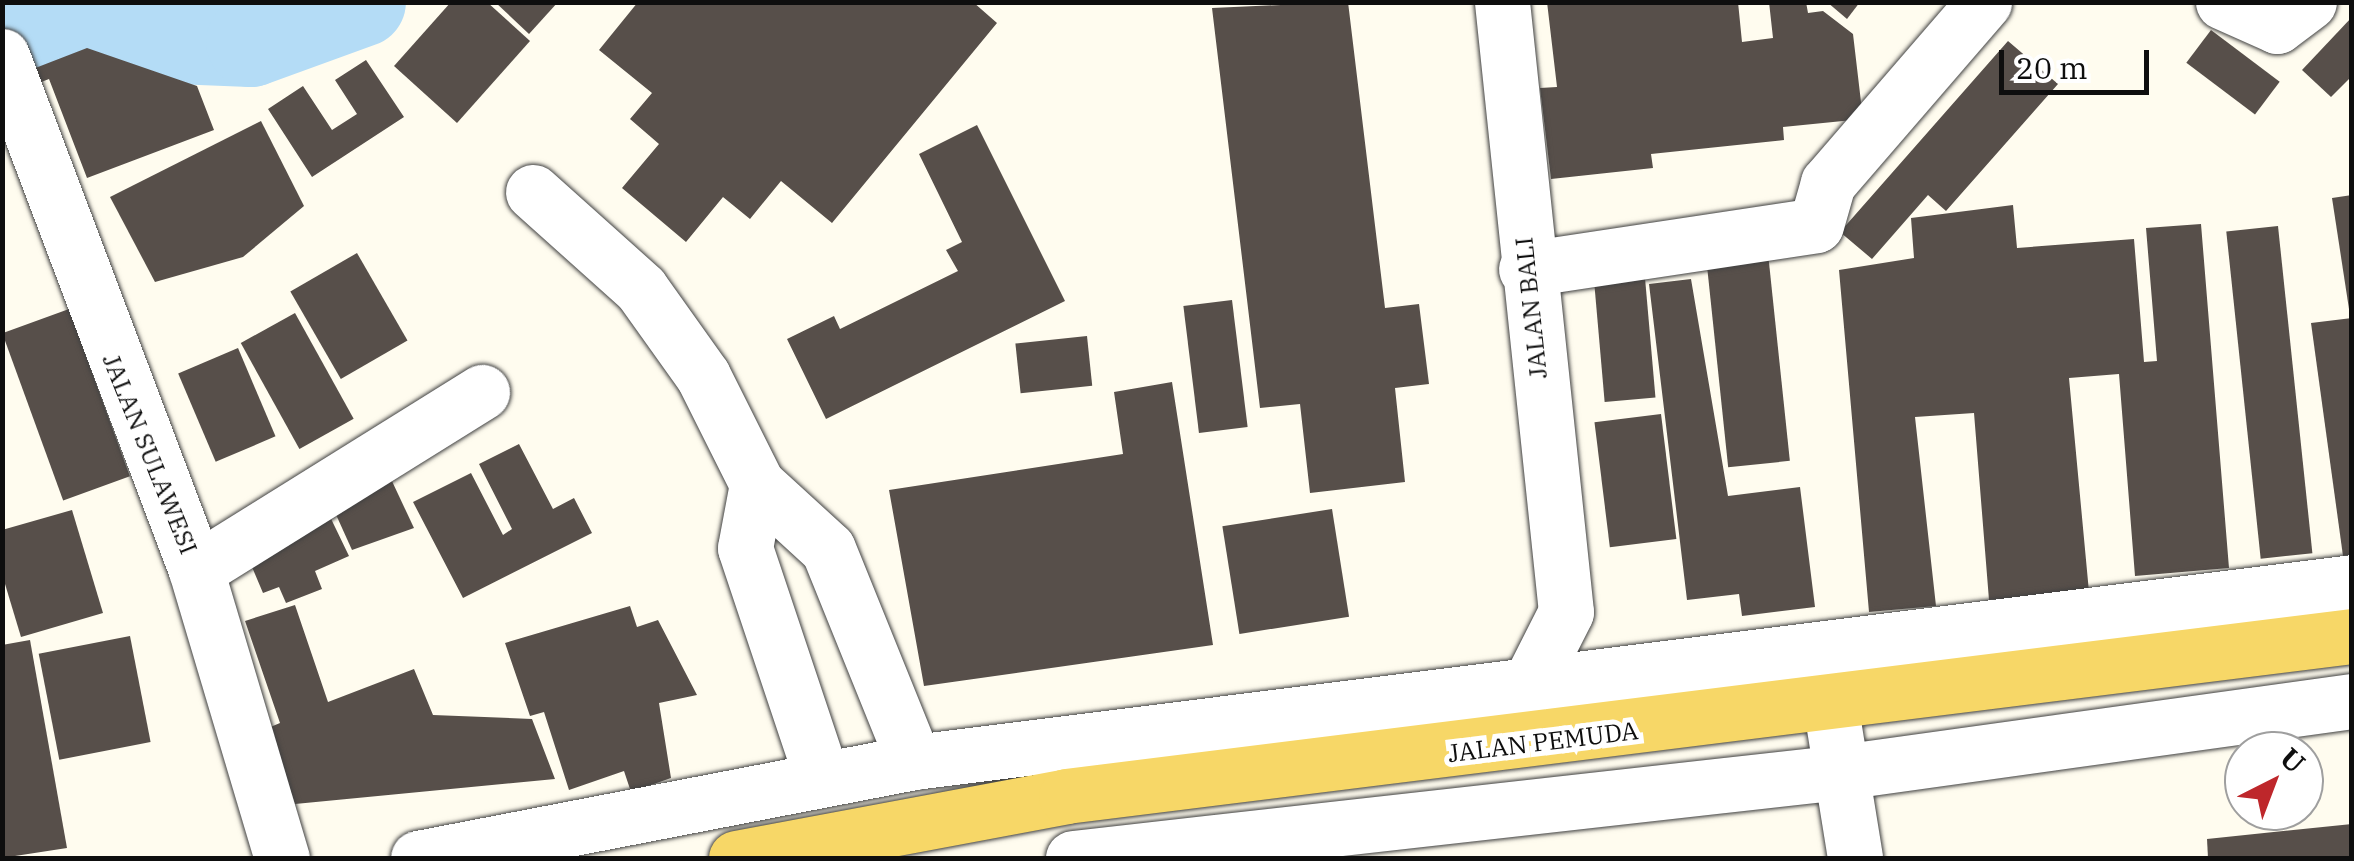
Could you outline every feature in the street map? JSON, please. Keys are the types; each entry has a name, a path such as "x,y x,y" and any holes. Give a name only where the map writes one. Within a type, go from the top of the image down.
{"main road":[{"name":"JALAN PEMUDA","path":"736,858 1066,796 1632,732 2230,646 2352,636"}],"street":[{"name":"JALAN BALI","path":"1502,2 1526,269 1566,612"},
{"path":"1526,269 1816,225 1828,183 1984,2"},
{"path":"2223,2 2277,26 2308,2"},
{"name":"JALAN SULAWESI","path":"6,70 196,570 282,858"},
{"path":"533,192 641,290 703,376 758,484 828,548 914,762"},
{"path":"196,570 482,392"},
{"path":"758,484 745,548 822,778"},
{"path":"418,858 914,762 1534,678 1622,673 2352,582"},
{"path":"1552,740 1534,678 1566,612 1622,673 1632,732"},
{"path":"2230,646 2238,712"},
{"path":"1066,796 1077,858 1841,772 2238,712 2352,701"},
{"path":"1830,704 1855,858"},
{"path":"1449,754 1463,817"}],"building":[{"path":"451,2 487,2 530,41 457,123 394,66"},
{"path":"495,2 558,2 529,34"},
{"path":"638,2 973,2 997,23 832,223 781,181 750,219 723,197 686,242 622,188 659,144 630,119 652,93 599,50"},
{"path":"1348,2 1385,308 1419,304 1429,384 1395,388 1405,482 1310,493 1300,404 1260,408 1212,8"},
{"path":"1547,2 1738,2 1742,42 1773,38 1769,2 1806,2 1808,13 1823,11 1853,34 1863,119 1783,127 1784,140 1651,154 1653,168 1551,179 1540,88 1557,87"},
{"path":"1827,2 1860,2 1847,19"},
{"path":"2352,17 2352,76 2331,97 2302,70"},
{"path":"2211,30 2280,82 2255,115 2186,63"},
{"path":"2008,41 2058,84 1946,211 1928,195 1872,259 1840,232"},
{"path":"87,48 197,86 214,130 87,178 49,79 31,86 25,72"},
{"path":"366,60 404,117 312,177 268,109 303,86 332,130 357,114 335,80"},
{"path":"261,121 304,206 243,257 155,282 110,197"},
{"path":"977,125 1065,301 826,419 787,339 834,316 840,329 958,271 946,250 962,242 919,154"},
{"path":"2352,195 2352,308 2349,309 2332,198"},
{"path":"2013,205 2017,248 2134,239 2144,362 2157,361 2146,228 2201,224 2229,568 2135,576 2119,374 2069,378 2089,592 1989,600 1974,413 1915,417 1936,606 1869,612 1839,270 1914,258 1911,218"},
{"path":"2278,226 2312,553 2261,559 2226,231"},
{"path":"357,253 408,340 341,379 290,292"},
{"path":"1768,253 1790,461 1728,467 1706,259"},
{"path":"1645,278 1655,398 1605,402 1594,282"},
{"path":"1691,279 1728,496 1800,487 1815,607 1742,616 1739,594 1687,600 1649,284"},
{"path":"1232,300 1248,427 1199,433 1183,306"},
{"path":"69,309 130,476 63,501 2,333"},
{"path":"295,313 354,419 299,449 241,343"},
{"path":"2352,318 2352,555 2343,556 2311,323"},
{"path":"1087,336 1092,386 1021,393 1015,344"},
{"path":"238,348 276,436 216,462 178,373"},
{"path":"1172,382 1213,645 924,686 889,490 1123,454 1114,392"},
{"path":"1661,414 1676,539 1610,547 1594,422"},
{"path":"519,444 553,509 574,498 592,533 463,598 413,502 471,473 503,535 512,529 479,464"},
{"path":"383,462 414,528 352,550 333,508"},
{"path":"321,498 349,556 315,571 322,589 286,603 279,587 263,593 252,567"},
{"path":"1332,509 1349,617 1239,634 1222,526"},
{"path":"72,510 103,613 21,637 2,574 2,530"},
{"path":"295,605 328,702 414,669 433,715 532,719 555,779 295,804 268,728 280,723 245,621"},
{"path":"630,606 637,627 658,620 697,695 659,703 671,778 631,792 624,771 569,790 544,712 530,716 505,643"},
{"path":"130,636 151,742 59,760 39,654"},
{"path":"30,640 67,848 2,858 2,645"},
{"path":"2352,824 2352,858 2208,858 2207,839 2324,831 2324,827"}],"waterway":[{"path":"2,32 251,42 361,2"}]}
